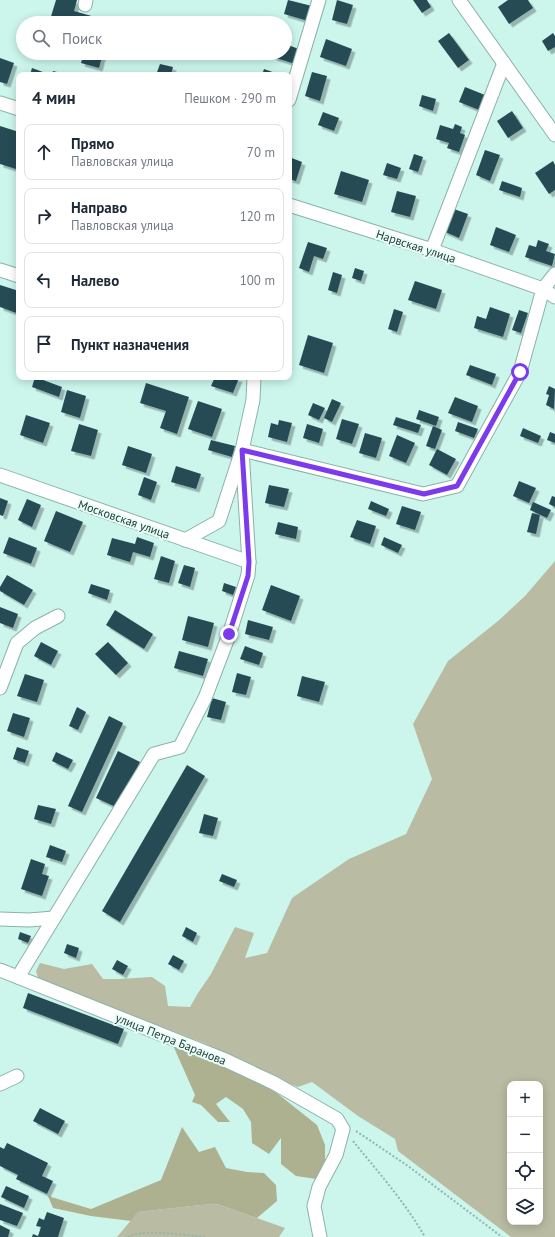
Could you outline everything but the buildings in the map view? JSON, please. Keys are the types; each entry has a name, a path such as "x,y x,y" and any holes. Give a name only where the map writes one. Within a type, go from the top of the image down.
{"street":[{"path":"292,90 319,0"},
{"path":"459,0 555,135"},
{"path":"432,250 504,63"},
{"path":"0,103 16,108"},
{"name":"Нарвская улица","path":"292,210 432,250 543,289 555,296"},
{"path":"0,270 16,275"},
{"path":"242,450 424,494 457,486 520,372 543,289 555,274"},
{"path":"185,540 219,522 242,450 253,400 254,380"},
{"path":"18,977 154,754 180,747 205,698 229,634 248,576 249,562 242,450"},
{"name":"Московская улица","path":"0,475 249,562"},
{"path":"0,688 17,643 36,628 58,616"},
{"path":"0,919 29,920 54,918"},
{"name":"улица Петра Баранова","path":"0,970 223,1060 274,1083 340,1124"},
{"path":"0,1084 17,1076"},
{"path":"320,1237 314,1206 319,1187 336,1155 340,1124"}],"path":[{"path":"340,1124 396,1194 425,1237"},
{"path":"340,1124 408,1166 502,1237"},
{"path":"128,1237 131,1235 150,1233 206,1237"}],"green space":[{"path":"555,561 555,1237 511,1237 398,1151 395,1139 358,1116 312,1082 298,1087 253,1069 204,1043 55,986 38,978 36,971 40,963 64,969 92,964 103,979 152,977 165,986 168,1006 190,1007 211,974 235,927 254,933 245,958 267,953 292,898 349,859 406,834 432,779 413,724 448,661 498,621 525,596"},
{"path":"172,1043 246,1074 278,1094 317,1125 325,1145 323,1180 296,1176 281,1164 281,1138 269,1154 252,1143 251,1122 243,1109 226,1097 216,1104 230,1122 218,1122 201,1105 192,1102 195,1095"},
{"path":"182,1127 199,1152 215,1147 226,1168 247,1172 264,1173 276,1185 277,1201 257,1218 217,1204 138,1212 131,1221 91,1216 53,1208 48,1196 91,1209 161,1180"},
{"path":"217,1204 285,1228 279,1237 117,1237 138,1212"}],"route":[{"path":"229,634 248,576 249,562 242,450 424,494 457,486 520,372"}]}
